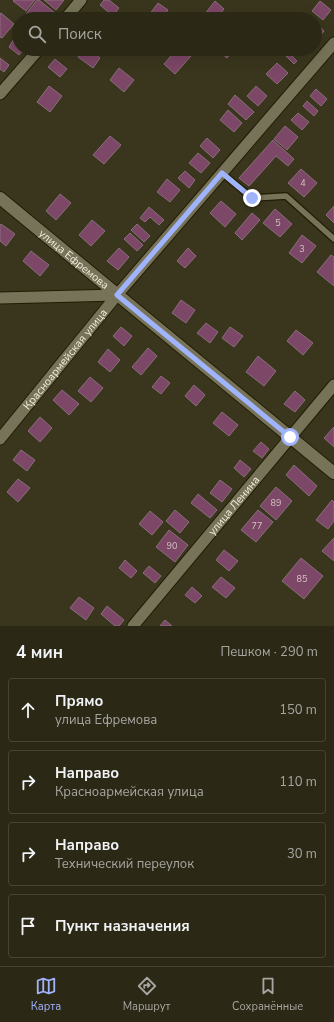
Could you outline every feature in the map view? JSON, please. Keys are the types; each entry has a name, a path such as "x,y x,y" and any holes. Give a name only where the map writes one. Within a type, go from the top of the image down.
{"street":[{"path":"71,12 81,0"},
{"name":"Красноармейская улица","path":"0,439 117,295 334,43"},
{"path":"0,94 33,56"},
{"name":"улица Ефремова","path":"0,198 334,473"},
{"path":"0,298 117,295"},
{"name":"улица Ленина","path":"133,626 334,385"}],"lane":[{"path":"222,173 252,198 286,196 334,240"}],"building":[{"path":"35,0 26,11 13,1"},
{"path":"37,0 39,0 54,12 28,12"},
{"path":"44,0 64,0 56,10"},
{"path":"104,0 109,0 119,8 116,12 108,12 100,5"},
{"path":"215,1 224,9 222,12 206,12"},
{"path":"320,1 331,10 323,20 322,12 312,11"},
{"path":"158,3 168,10 167,12 151,12"},
{"path":"1,13 12,22 12,26 2,38 0,37"},
{"path":"12,42 12,49 9,47"},
{"path":"98,56 100,58 93,68 78,57"},
{"path":"171,56 191,56 175,74 164,64"},
{"path":"286,56 292,56 297,61 294,64"},
{"path":"0,58 9,65 4,72 0,69"},
{"path":"55,59 67,69 60,77 48,67"},
{"path":"277,63 288,73 277,84 266,74"},
{"path":"119,68 134,80 124,92 110,80"},
{"path":"49,86 62,96 50,112 37,102"},
{"path":"256,86 267,96 258,106 247,96"},
{"path":"316,89 327,99 321,106 310,96"},
{"path":"235,95 254,112 246,120 228,104"},
{"path":"307,101 318,111 314,116 303,106"},
{"path":"228,110 242,123 234,132 220,120"},
{"path":"298,113 309,122 302,130 291,120"},
{"path":"285,126 298,137 287,150 274,139"},
{"path":"110,136 121,145 104,164 93,155"},
{"path":"207,138 220,150 213,158 200,146"},
{"path":"273,140 294,159 288,166 276,156 249,186 239,178"},
{"path":"198,153 210,163 201,173 189,163"},
{"path":"301,169 317,183 304,197 288,183"},
{"path":"185,171 195,180 189,188 178,178"},
{"path":"167,179 180,190 170,202 157,192"},
{"path":"60,194 71,203 56,220 46,211"},
{"path":"221,201 236,214 225,227 210,213"},
{"path":"334,206 334,223 326,215"},
{"path":"149,207 164,220 159,225 150,217 145,222 140,218"},
{"path":"275,209 292,224 280,237 263,223"},
{"path":"252,213 260,220 242,240 235,233"},
{"path":"92,220 105,231 91,246 79,235"},
{"path":"1,224 15,234 6,246 0,241"},
{"path":"137,224 150,236 144,242 131,230"},
{"path":"130,233 143,245 137,251 124,239"},
{"path":"302,235 316,246 302,263 289,253"},
{"path":"119,248 129,257 118,270 107,261"},
{"path":"188,248 196,256 185,268 177,261"},
{"path":"31,251 49,265 40,276 23,261"},
{"path":"331,255 334,257 334,286 317,272"},
{"path":"181,300 195,310 186,323 172,313"},
{"path":"206,323 218,332 210,343 197,333"},
{"path":"121,327 132,336 124,346 113,336"},
{"path":"230,327 243,336 234,347 222,338"},
{"path":"296,330 313,343 303,355 287,341"},
{"path":"148,348 157,356 141,375 132,367"},
{"path":"108,349 120,360 110,372 98,362"},
{"path":"258,356 276,371 264,386 246,372"},
{"path":"161,376 170,383 161,394 152,387"},
{"path":"90,377 103,388 91,402 78,391"},
{"path":"194,385 205,395 196,406 185,396"},
{"path":"62,390 79,404 69,415 53,400"},
{"path":"295,391 305,400 295,412 284,404"},
{"path":"222,412 238,425 229,436 213,423"},
{"path":"40,417 52,428 40,442 28,431"},
{"path":"334,427 334,447 324,438"},
{"path":"261,442 269,449 262,458 253,451"},
{"path":"21,450 35,460 27,471 13,460"},
{"path":"240,460 251,469 244,477 234,468"},
{"path":"294,465 317,486 309,496 286,475"},
{"path":"18,479 30,488 18,502 7,492"},
{"path":"220,480 232,489 222,502 210,493"},
{"path":"276,487 292,501 276,520 260,506"},
{"path":"198,494 217,510 210,518 191,503"},
{"path":"332,500 334,502 334,521 328,529 316,520"},
{"path":"175,510 189,522 180,533 166,521"},
{"path":"258,510 273,522 256,542 241,530"},
{"path":"150,511 163,522 152,535 139,524"},
{"path":"169,530 188,545 175,562 156,547"},
{"path":"334,538 334,561 322,551"},
{"path":"224,550 238,561 229,571 216,560"},
{"path":"301,558 323,576 304,599 282,581"},
{"path":"125,560 137,571 131,578 119,568"},
{"path":"149,566 161,576 155,583 143,573"},
{"path":"221,577 235,588 226,598 212,587"},
{"path":"192,587 202,596 195,603 185,595"},
{"path":"79,597 94,608 86,620 70,608"},
{"path":"107,606 124,620 119,626 115,626 101,614"},
{"path":"165,620 172,626 160,626"}],"route":[{"path":"252,198 222,173 117,295 290,437"}]}
